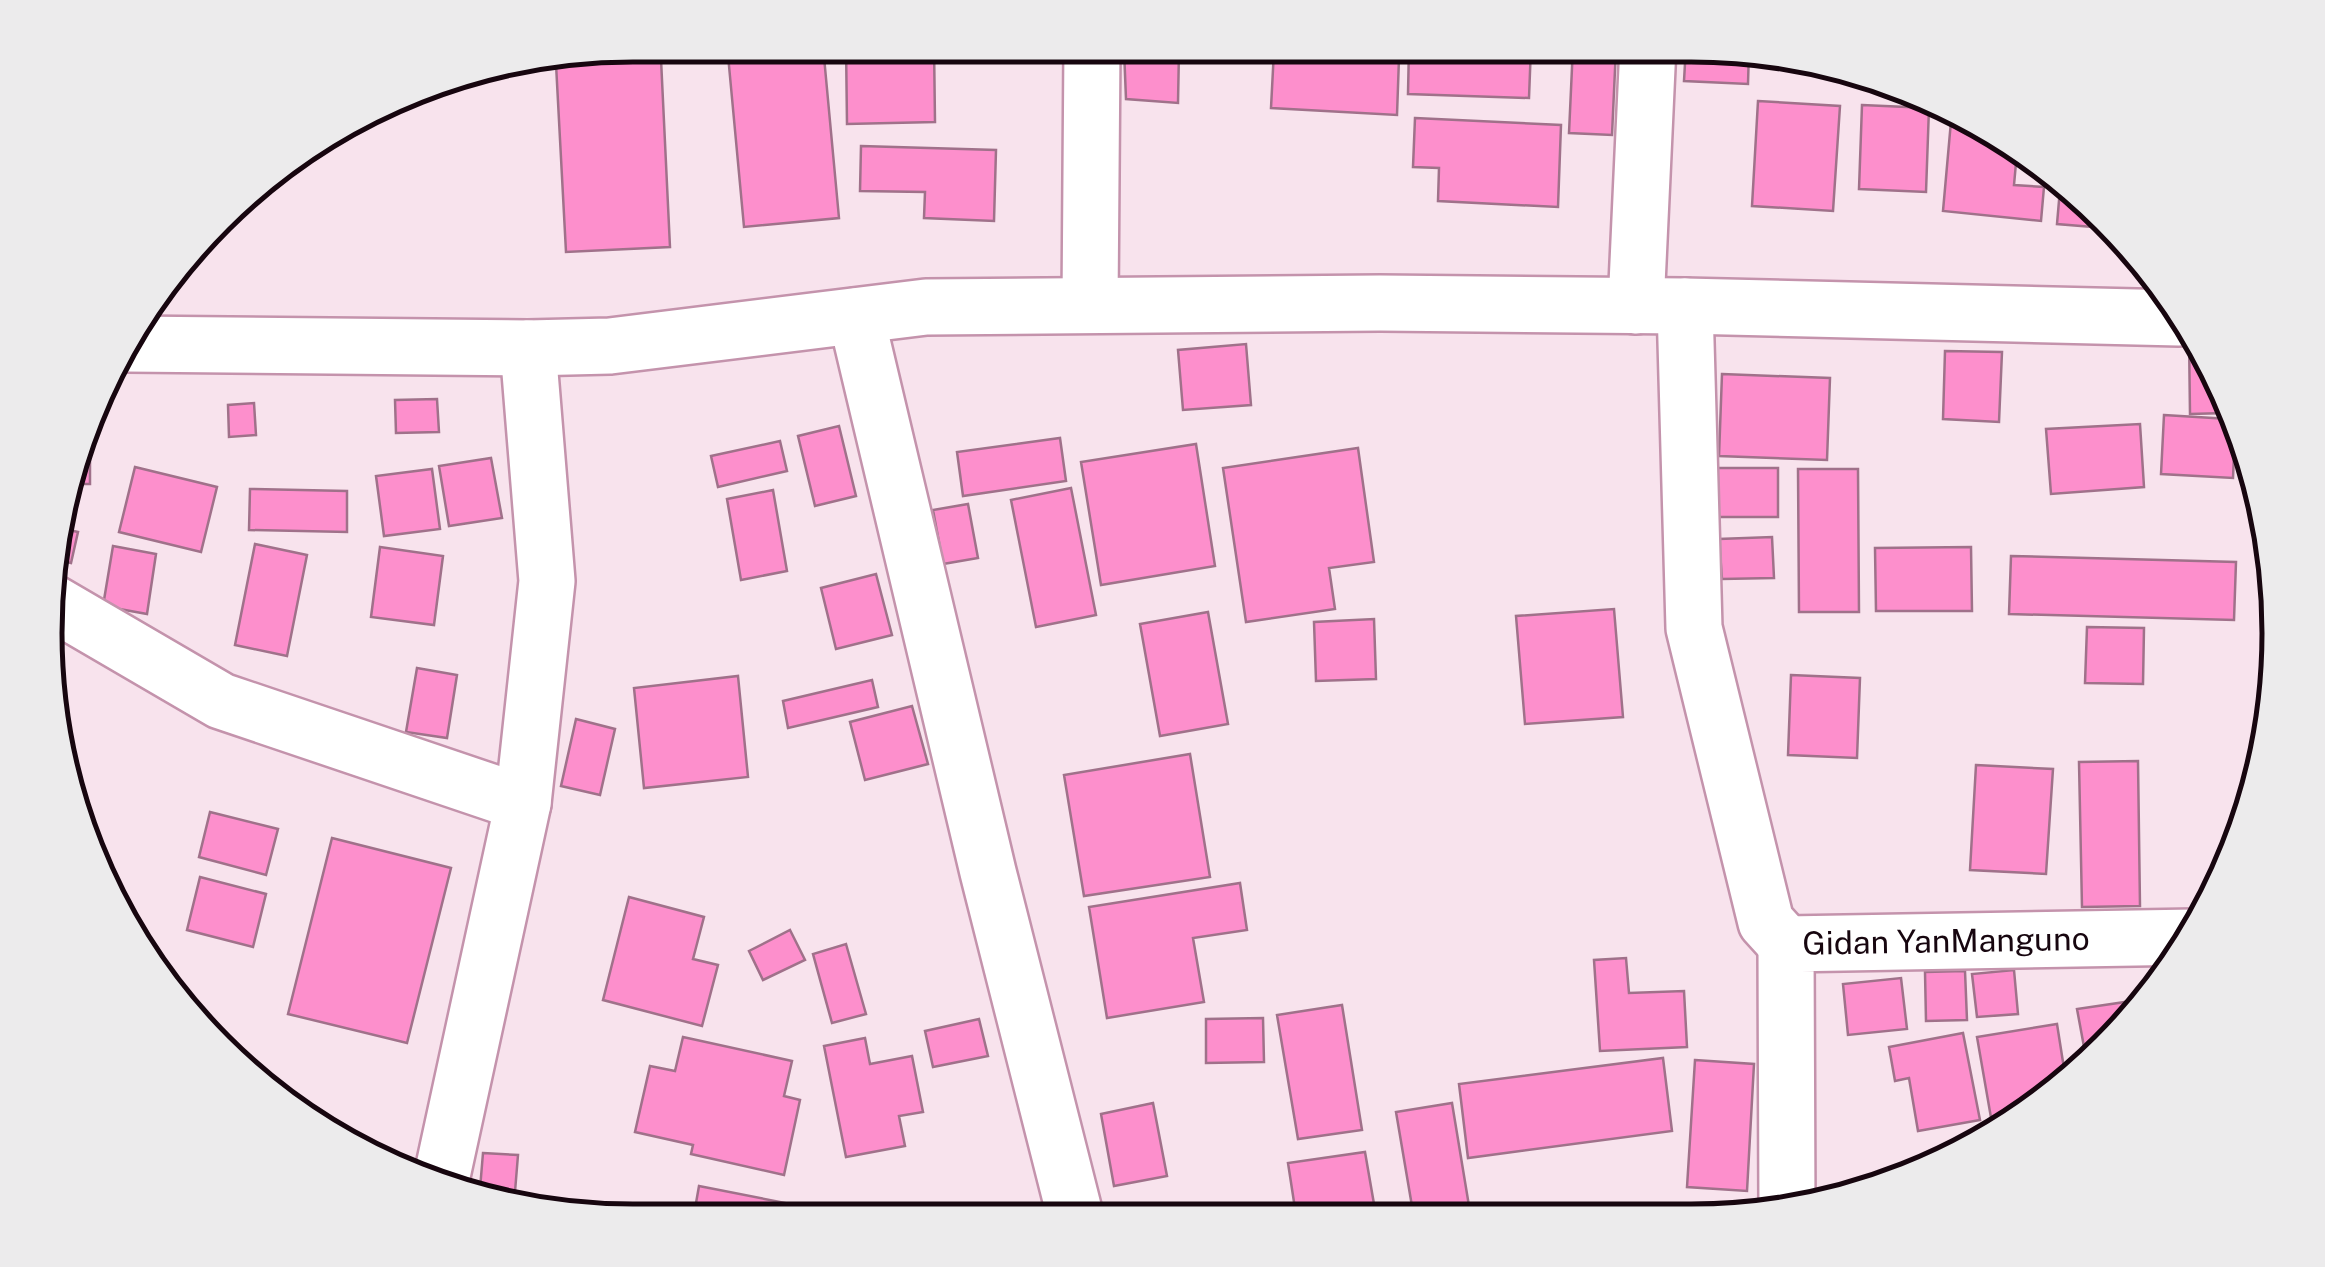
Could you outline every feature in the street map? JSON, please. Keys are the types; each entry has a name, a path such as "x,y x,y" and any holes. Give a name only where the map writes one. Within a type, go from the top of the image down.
{"street":[{"path":"1090,305 1092,62"},
{"path":"1649,62 1661,306 1694,628 1766,922 1786,944"},
{"path":"141,344 610,346 926,307 1380,303 2167,318"},
{"path":"856,316 988,872 1072,1205"},
{"path":"443,1171 523,803 547,581 528,348"},
{"path":"63,609 221,701 523,803"},
{"name":"Gidan YanManguno","path":"1787,1197 1786,944 2175,936"}],"building":[{"path":"661,62 670,247 566,252 556,67"},
{"path":"729,62 824,62 839,218 744,227"},
{"path":"846,62 934,62 935,122 847,124"},
{"path":"1125,62 1179,62 1178,103 1126,99"},
{"path":"1273,62 1399,62 1397,115 1271,108"},
{"path":"1409,62 1530,62 1529,98 1408,94"},
{"path":"1572,62 1615,62 1612,135 1569,133"},
{"path":"1685,62 1749,66 1748,84 1684,81"},
{"path":"1758,101 1840,106 1833,211 1752,206"},
{"path":"1862,105 1913,107 1929,114 1926,192 1859,189"},
{"path":"1415,118 1561,125 1558,207 1438,201 1439,168 1413,167"},
{"path":"1951,125 2016,164 2014,185 2044,187 2041,221 1943,211"},
{"path":"861,146 996,150 994,221 924,218 925,192 860,191"},
{"path":"2059,197 2092,227 2057,224"},
{"path":"1246,344 1251,405 1183,410 1178,350"},
{"path":"1945,351 2002,352 1999,422 1943,419"},
{"path":"2189,354 2218,413 2190,414"},
{"path":"1722,374 1830,378 1827,460 1719,456"},
{"path":"437,399 439,432 396,433 395,400"},
{"path":"254,403 256,435 229,437 228,405"},
{"path":"2164,415 2220,418 2234,456 2233,478 2161,474"},
{"path":"2140,424 2144,487 2051,494 2046,429"},
{"path":"839,426 856,496 815,506 798,436"},
{"path":"1060,438 1066,481 963,496 957,452"},
{"path":"780,441 787,471 718,487 711,456"},
{"path":"1196,444 1215,566 1101,585 1081,462"},
{"path":"1358,448 1374,562 1329,568 1335,609 1246,622 1223,468"},
{"path":"491,458 502,518 449,526 439,466"},
{"path":"90,460 90,484 83,484"},
{"path":"135,467 217,487 201,552 119,532"},
{"path":"1715,468 1778,468 1778,517 1715,517"},
{"path":"432,469 440,529 384,536 376,476"},
{"path":"1798,469 1858,469 1859,612 1799,612"},
{"path":"1071,488 1096,615 1036,627 1011,500"},
{"path":"250,489 347,491 347,532 249,530"},
{"path":"773,490 787,571 741,580 727,499"},
{"path":"968,504 978,558 943,564 933,510"},
{"path":"72,531 78,532 71,563 67,562"},
{"path":"1772,537 1774,578 1722,579 1719,539"},
{"path":"255,544 307,555 287,656 235,645"},
{"path":"113,546 156,554 147,614 103,606"},
{"path":"380,547 443,556 434,625 371,617"},
{"path":"1971,547 1972,611 1876,611 1875,548"},
{"path":"2011,556 2236,562 2234,620 2009,614"},
{"path":"876,574 892,635 836,649 821,588"},
{"path":"1614,609 1623,717 1525,724 1516,616"},
{"path":"1208,612 1228,724 1160,736 1140,624"},
{"path":"1374,619 1376,679 1316,681 1314,622"},
{"path":"2087,627 2144,628 2143,684 2085,683"},
{"path":"417,668 457,675 447,738 406,732"},
{"path":"1791,675 1860,678 1857,758 1788,755"},
{"path":"738,676 748,777 644,788 634,688"},
{"path":"872,680 878,707 788,728 783,701"},
{"path":"912,706 928,764 865,780 850,722"},
{"path":"576,719 615,729 600,795 561,786"},
{"path":"1190,754 1210,877 1084,896 1064,775"},
{"path":"2138,761 2140,906 2082,907 2079,762"},
{"path":"1976,765 2053,769 2046,874 1970,870"},
{"path":"210,812 278,829 266,875 199,857"},
{"path":"332,838 451,868 407,1043 288,1014"},
{"path":"200,877 266,894 253,947 187,930"},
{"path":"1240,883 1247,930 1193,938 1204,1002 1107,1018 1089,907"},
{"path":"629,897 704,917 693,959 718,965 702,1026 603,1000"},
{"path":"790,930 805,960 763,980 749,951"},
{"path":"846,944 866,1014 832,1023 813,954"},
{"path":"1626,958 1629,993 1684,991 1687,1047 1600,1051 1594,960"},
{"path":"2014,970 2018,1014 1977,1017 1972,974"},
{"path":"1965,971 1967,1020 1926,1021 1925,972"},
{"path":"1901,978 1907,1029 1848,1035 1843,984"},
{"path":"2125,1002 2125,1005 2084,1047 2077,1009"},
{"path":"1342,1005 1362,1130 1298,1139 1277,1015"},
{"path":"1263,1018 1264,1062 1206,1063 1206,1019"},
{"path":"979,1019 988,1056 933,1067 925,1031"},
{"path":"2057,1024 2064,1067 1991,1119 1977,1037"},
{"path":"1963,1033 1980,1120 1918,1131 1909,1078 1895,1081 1889,1047"},
{"path":"683,1037 792,1061 784,1096 800,1100 784,1175 691,1154 693,1145 635,1132 650,1066 675,1071"},
{"path":"865,1038 870,1064 912,1056 923,1112 899,1116 905,1146 846,1157 824,1046"},
{"path":"1663,1058 1672,1131 1468,1158 1459,1084"},
{"path":"1695,1060 1754,1064 1747,1191 1687,1187"},
{"path":"1153,1103 1167,1176 1114,1186 1101,1114"},
{"path":"1452,1103 1469,1205 1412,1205 1396,1112"},
{"path":"1365,1152 1374,1204 1294,1205 1288,1163"},
{"path":"483,1153 518,1155 515,1192 480,1183"},
{"path":"699,1186 795,1205 696,1205"}]}
